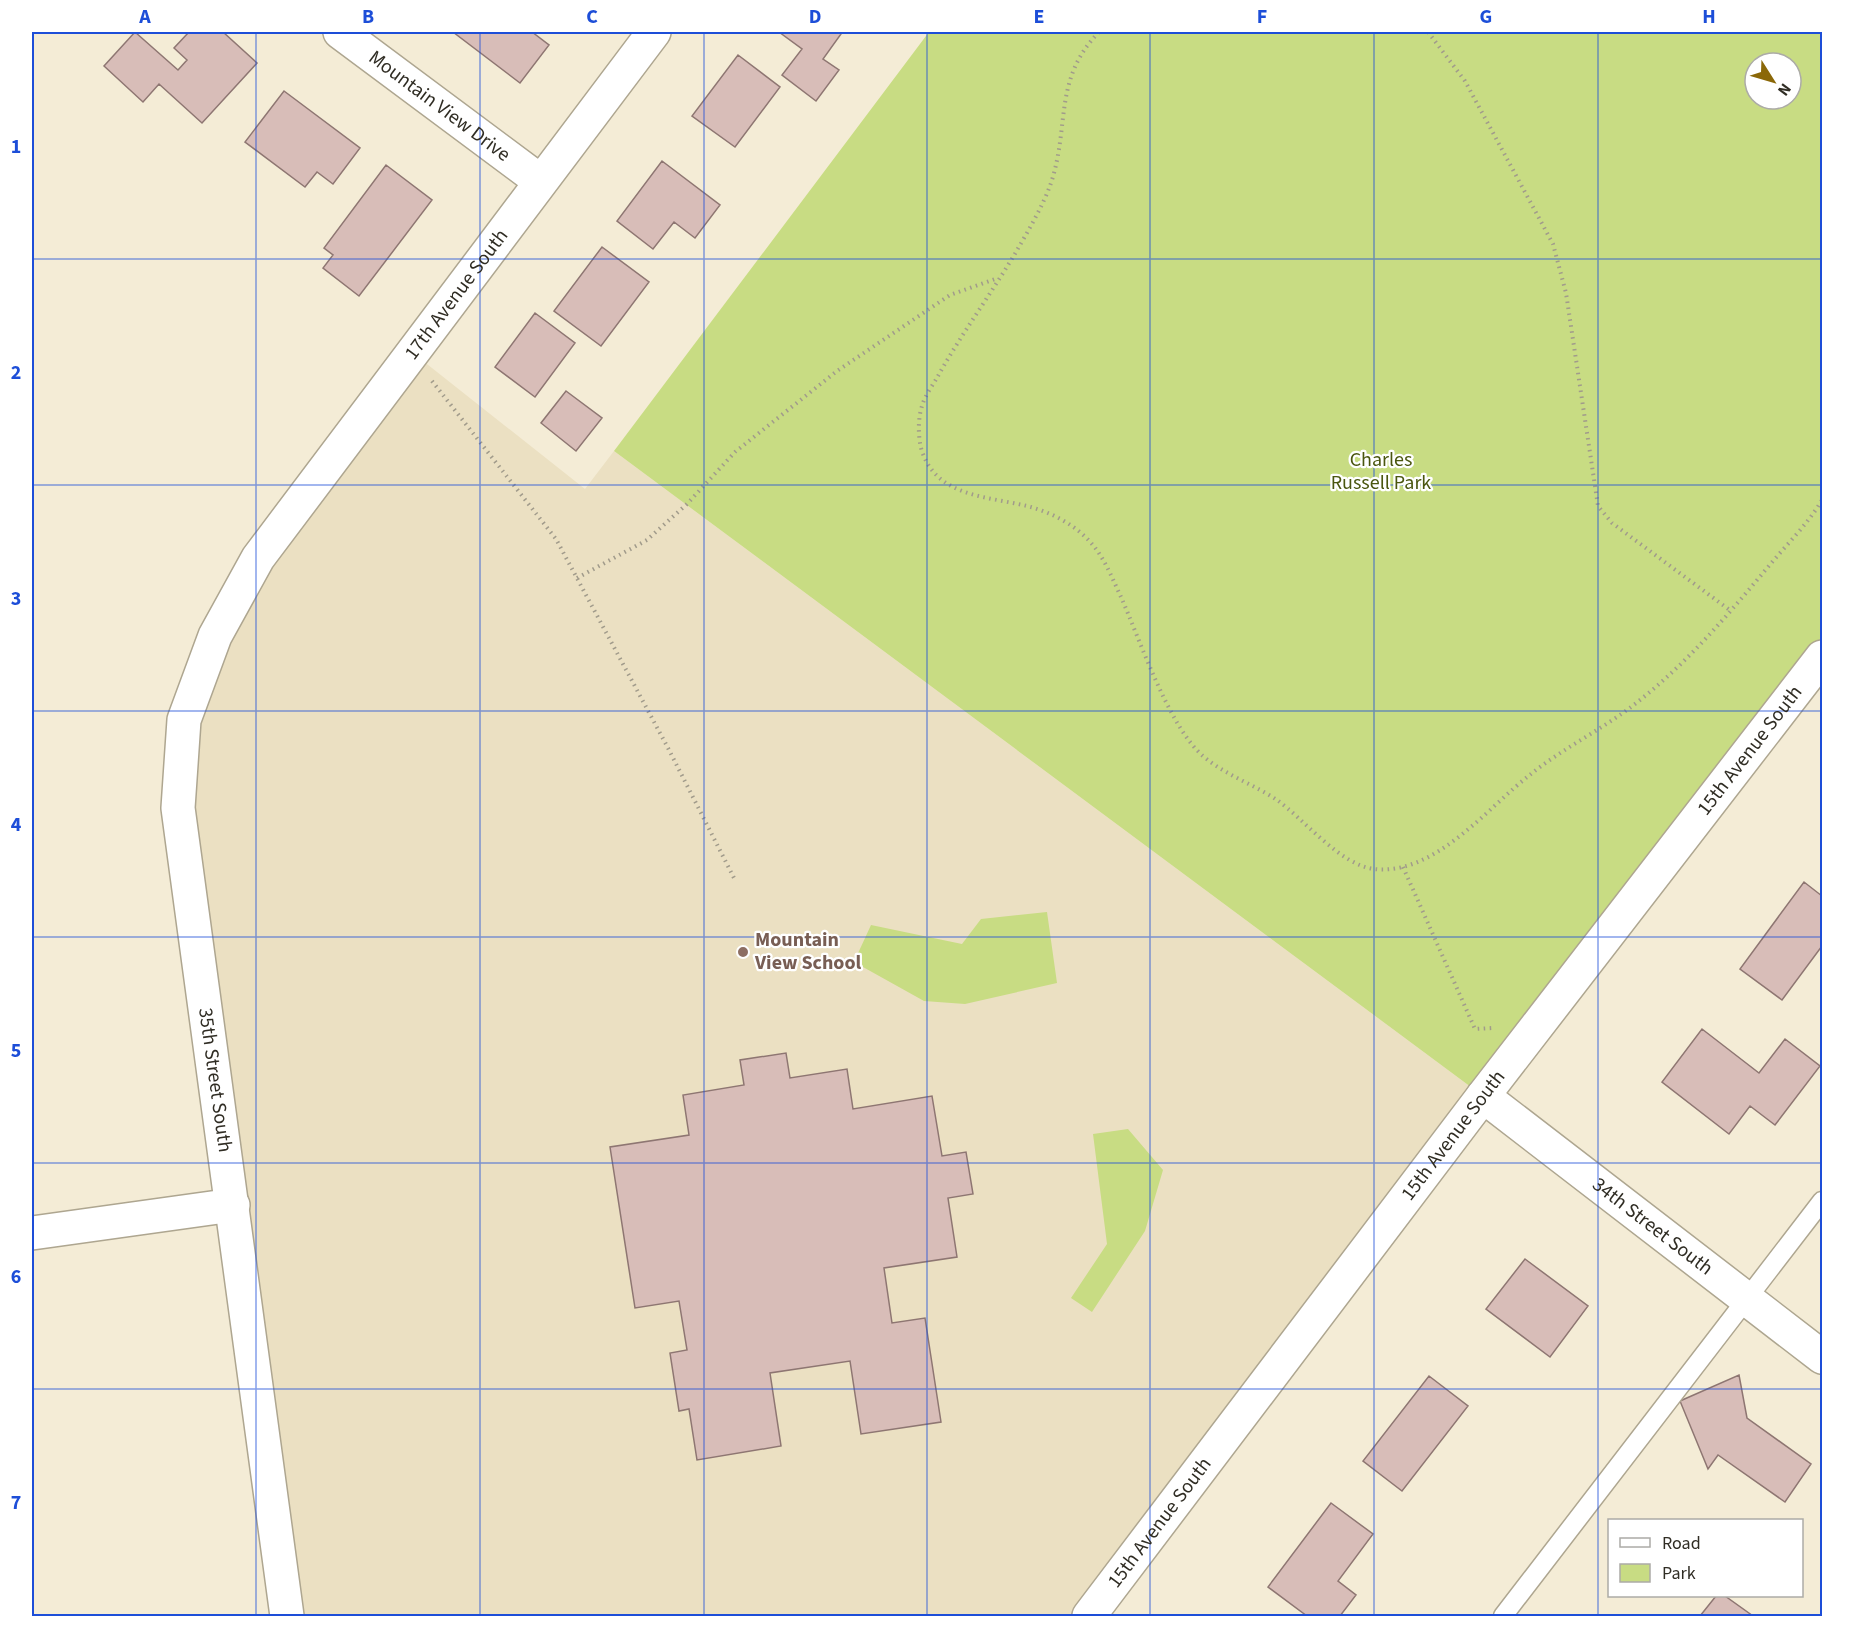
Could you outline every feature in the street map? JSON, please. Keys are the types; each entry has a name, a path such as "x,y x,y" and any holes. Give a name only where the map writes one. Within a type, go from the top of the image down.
{"street":[{"name":"17th Avenue South","path":"258,558 654,32"},
{"name":"Mountain View Drive","path":"359,37 540,181"},
{"name":"35th Street South","path":"258,558 215,636 184,720 178,808 287,1617"},
{"name":"15th Avenue South","path":"1089,1617 1482,1096 1822,657"},
{"name":"34th Street South","path":"1482,1096 1822,1357"},
{"path":"32,1233 232,1205"}],"lane":[{"path":"1503,1617 1822,1201"}],"path":[{"path":"1099,32 1079,53 1065,90 1061,137 1050,185 1016,252 963,330 922,406 918,428 922,451 933,471 950,487 970,496 1030,506 1065,520 1093,545 1111,576 1178,725 1201,754 1227,772 1277,800 1342,855 1370,869 1403,867 1441,849 1485,817 1530,775 1672,675 1731,611 1822,500"},
{"path":"1428,32 1465,81 1553,244 1566,293 1598,506 1612,523 1731,611"},
{"path":"577,578 647,540 687,504 735,452 837,371 950,295 999,277"},
{"path":"412,353 435,386 556,539 734,878"},
{"path":"1403,867 1475,1029 1493,1028 1521,1048"}],"shaded area":[{"name":"Mountain View School","path":"413,353 585,489 614,451 1483,1096 1089,1616 287,1616 178,808 215,636"}],"green space":[{"name":"Charles Russell Park","path":"929,32 1822,32 1822,653 1483,1096 614,451"},
{"path":"1047,912 1057,983 965,1004 924,1001 854,962 871,925 962,944 981,919"},
{"path":"1128,1129 1163,1170 1145,1231 1092,1312 1071,1298 1107,1244 1093,1134"}],"building":[{"path":"135,32 178,70 187,60 174,48 189,32 223,32 257,63 202,123 159,84 143,102 104,66"},
{"path":"453,32 532,32 549,45 520,83"},
{"path":"779,32 838,32 841,34 823,59 839,70 816,101 782,75 802,49"},
{"path":"738,55 780,87 735,147 692,116"},
{"path":"284,91 360,148 333,184 317,172 305,187 245,142"},
{"path":"662,161 720,205 695,238 674,222 653,249 617,221"},
{"path":"386,165 432,200 359,296 323,268 333,255 324,248"},
{"path":"602,247 649,282 601,346 554,311"},
{"path":"535,313 575,343 535,397 495,367"},
{"path":"566,391 602,418 576,451 541,423"},
{"path":"1804,882 1822,896 1822,946 1782,1000 1740,969"},
{"path":"1702,1029 1759,1073 1785,1039 1820,1066 1775,1125 1750,1106 1729,1134 1662,1082"},
{"path":"786,1053 790,1078 847,1069 853,1109 932,1096 942,1156 966,1152 973,1194 948,1198 957,1257 884,1268 892,1323 925,1318 941,1422 861,1434 850,1361 770,1373 781,1446 697,1460 689,1409 679,1411 670,1353 687,1350 679,1301 635,1308 610,1147 689,1135 683,1095 744,1085 740,1060"},
{"path":"1525,1259 1588,1306 1550,1357 1486,1309"},
{"path":"1739,1375 1747,1418 1811,1464 1785,1502 1718,1455 1708,1469 1680,1401"},
{"path":"1429,1376 1468,1406 1402,1491 1363,1461"},
{"path":"1331,1503 1373,1534 1338,1581 1356,1595 1340,1616 1307,1616 1268,1587"},
{"path":"1715,1597 1726,1597 1753,1616 1700,1616"}],"place":[{"name":"Mountain View School","path":"743,952"}]}
